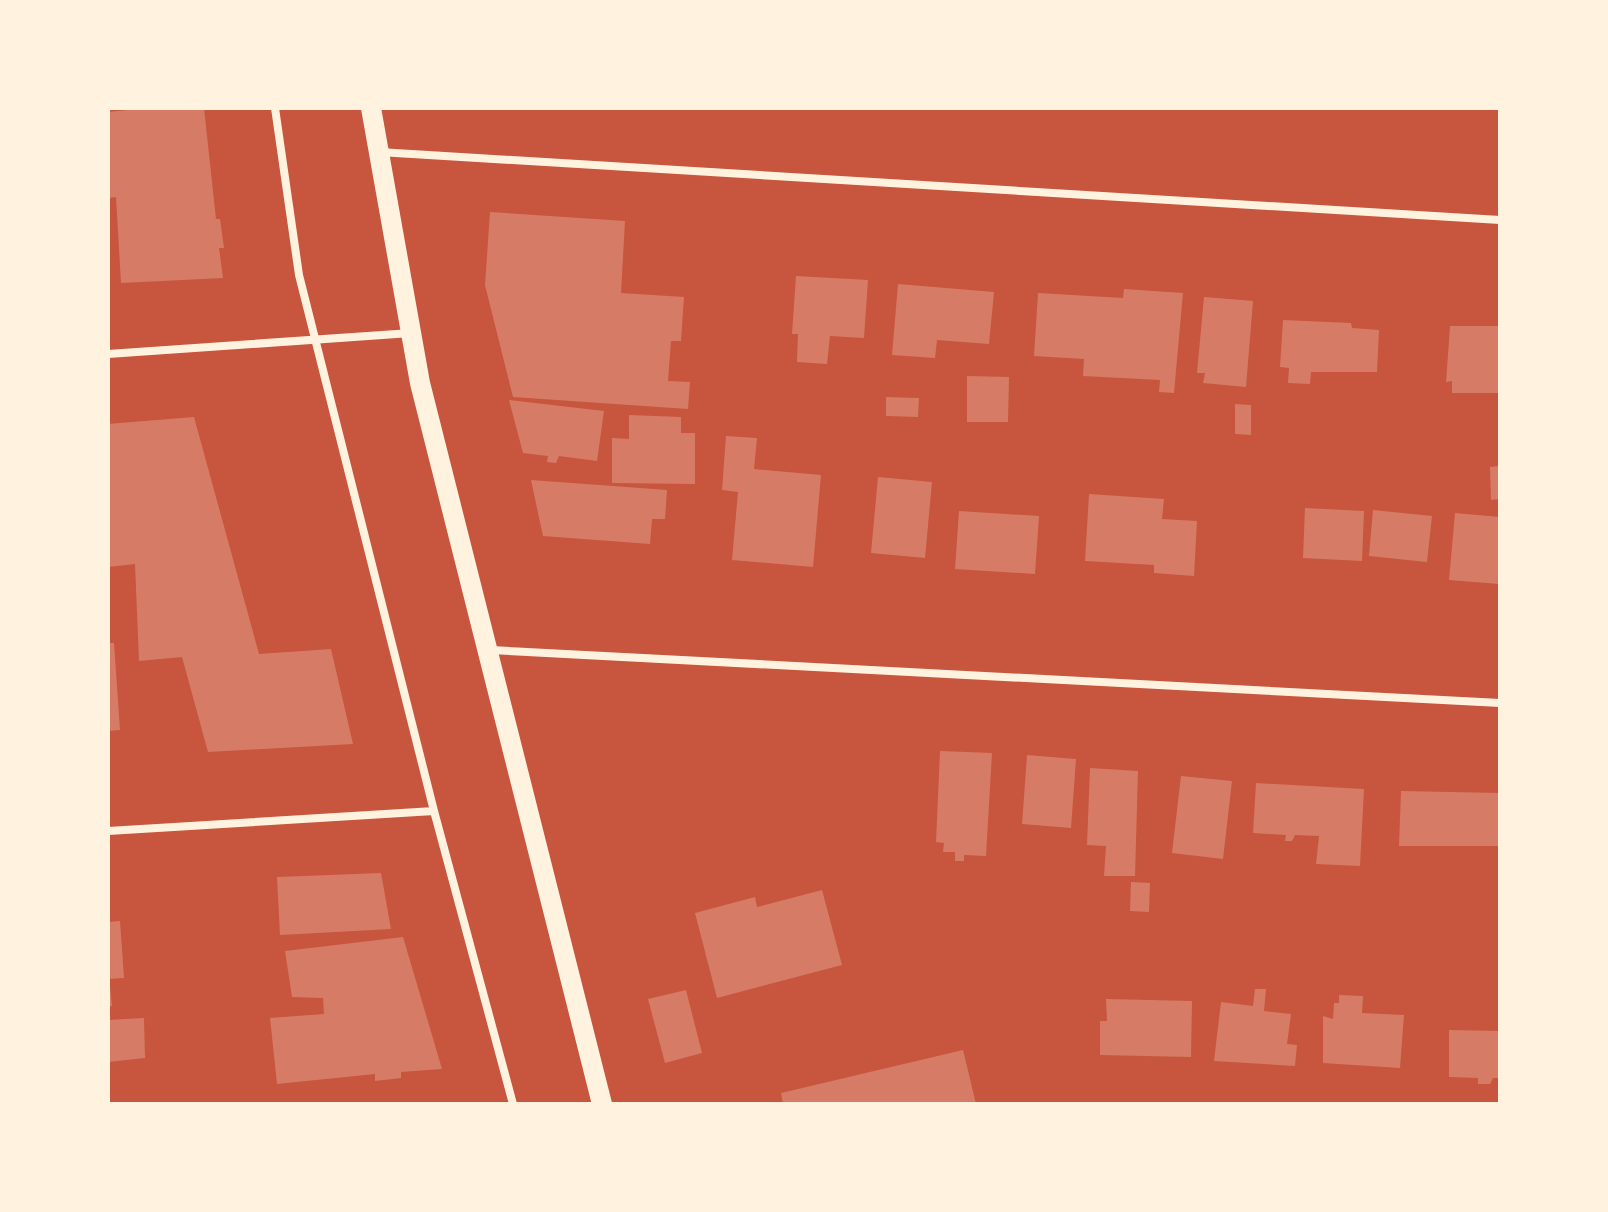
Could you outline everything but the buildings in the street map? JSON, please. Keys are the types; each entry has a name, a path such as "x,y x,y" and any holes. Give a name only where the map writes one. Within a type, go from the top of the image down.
{"main road":[{"path":"371,108 420,383 602,1104"}],"street":[{"path":"275,108 299,275 434,811 513,1104"},
{"path":"378,152 1500,220"},
{"path":"108,354 412,333"},
{"path":"485,650 1500,703"},
{"path":"108,831 434,811"}]}
